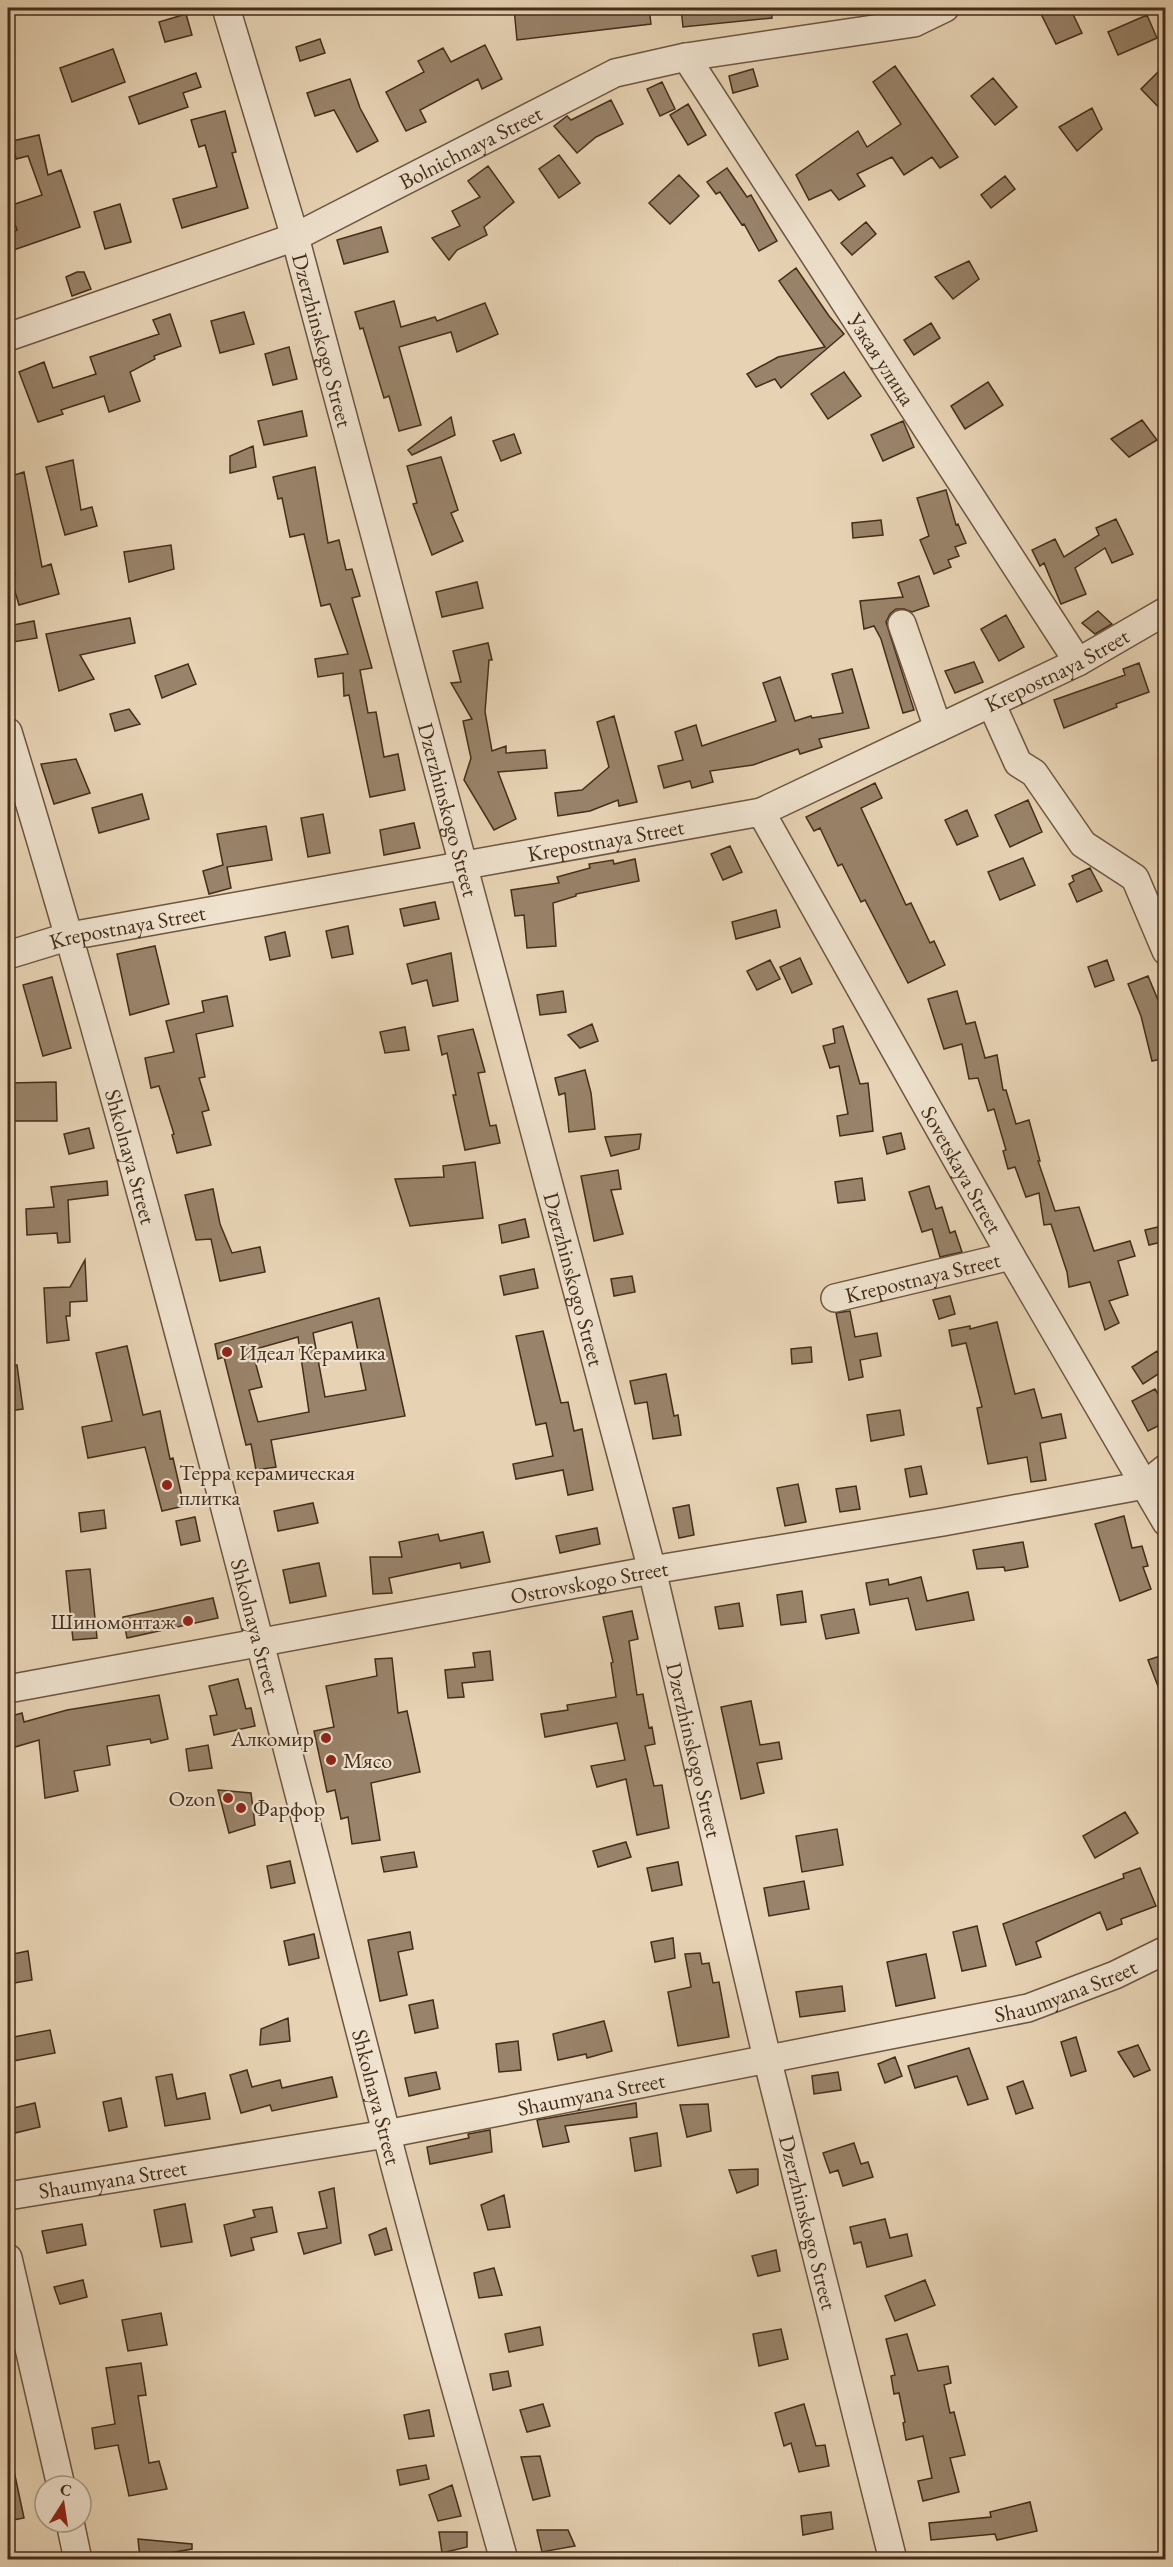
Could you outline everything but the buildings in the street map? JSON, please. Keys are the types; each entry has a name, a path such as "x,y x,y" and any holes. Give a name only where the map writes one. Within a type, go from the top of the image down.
{"street":[{"name":"Dzerzhinskogo Street","path":"226,8 295,237 652,1570 767,2058 893,2559"},
{"name":"Bolnichnaya Street","path":"8,338 295,237 615,73 686,57 914,23 945,8"},
{"name":"Узкая улица","path":"686,57 1078,662"},
{"name":"Krepostnaya Street","path":"8,955 70,936 761,812 1078,662 1166,611"},
{"path":"902,624 938,728"},
{"path":"991,703 1018,763 1034,774 1083,844 1135,878 1166,951"},
{"name":"Shkolnaya Street","path":"8,732 70,936 261,1643 386,2134 504,2559"},
{"name":"Sovetskaya Street","path":"761,812 1011,1256 1166,1522"},
{"name":"Krepostnaya Street","path":"835,1298 1011,1256"},
{"name":"Ostrovskogo Street","path":"8,1689 652,1570 944,1522 1145,1485 1166,1468"},
{"name":"Shaumyana Street","path":"8,2196 386,2134 1028,2008 1116,1975 1166,1950"},
{"path":"8,2258 58,2474"},
{"path":"73,2534 78,2559"}],"place":[{"name":"Идеал Керамика","path":"227,1352"},
{"name":"Терра керамическая плитка","path":"167,1485"},
{"name":"Шиномонтаж","path":"188,1621"},
{"name":"Алкомир","path":"326,1738"},
{"name":"Мясо","path":"331,1760"},
{"name":"Ozon","path":"228,1798"},
{"name":"Фарфор","path":"241,1808"}]}
